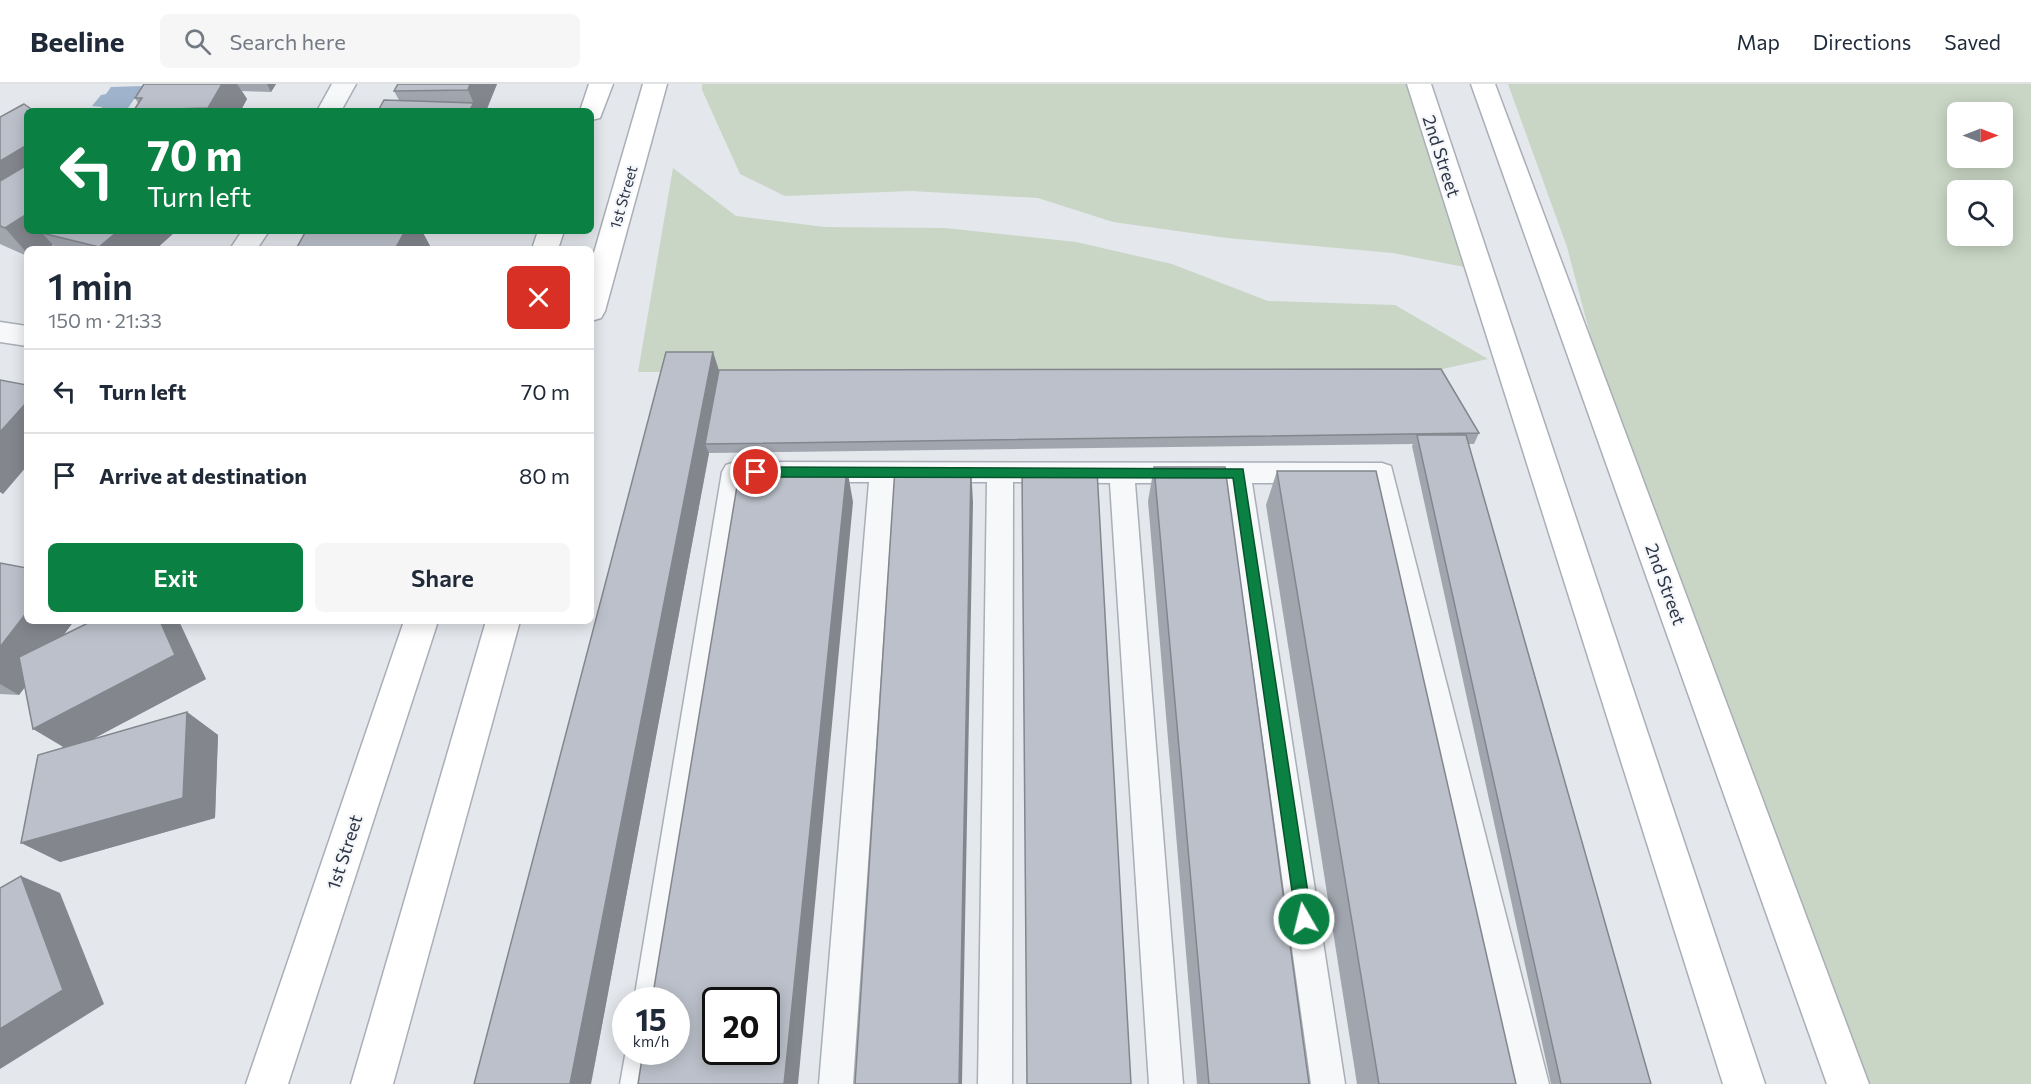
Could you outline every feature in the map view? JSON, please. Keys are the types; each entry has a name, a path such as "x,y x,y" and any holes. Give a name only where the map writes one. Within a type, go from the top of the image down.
{"street":[{"path":"331,108 344,84"},
{"path":"593,108 601,84"},
{"name":"1st Street","path":"594,299 655,84"},
{"name":"2nd Street","path":"1419,84 1744,1084"},
{"name":"2nd Street","path":"1483,84 1848,1084"},
{"path":"0,332 24,336"},
{"name":"1st Street","path":"267,1084 420,624"},
{"path":"372,1084 502,624"}],"lane":[{"path":"653,987 735,472 1382,473 1532,1084"},
{"path":"836,1084 882,472"},
{"path":"995,1084 1000,472"},
{"path":"1122,473 1166,1084"},
{"path":"1238,473 1328,1084"},
{"path":"637,1084 640,1065"}],"green space":[{"path":"702,84 1422,84 1474,269 1393,253 1227,238 1113,222 1038,198 911,191 785,196 740,174 702,90"},
{"path":"1508,84 2031,84 2031,1084 1835,1084 1619,444 1567,247"},
{"path":"673,168 736,216 825,227 945,228 1076,242 1172,264 1268,301 1395,305 1488,359 1438,370 638,372"}],"water":[{"path":"143,86 128,108 92,106 111,87"}],"building":[{"path":"144,84 222,84 208,108 135,108 142,98 135,98"},
{"path":"398,84 470,84 468,90 394,91"},
{"path":"384,100 474,103 471,108 380,108"},
{"path":"24,104 30,108 24,108 24,147 0,161 0,117"},
{"path":"24,167 24,216 5,228 0,226 0,181"},
{"path":"46,234 114,234 100,246"},
{"path":"304,234 403,234 397,246 298,246"},
{"path":"666,352 713,352 570,1084 474,1084"},
{"path":"1441,369 1479,433 705,444 719,370"},
{"path":"0,380 24,384 24,405 0,432"},
{"path":"1417,435 1466,435 1651,1084 1561,1084"},
{"path":"1154,467 1225,467 1309,1084 1209,1084"},
{"path":"740,468 847,468 784,1084 638,1084 641,1065 690,1065 690,987 654,987"},
{"path":"895,468 971,468 959,1084 855,1084"},
{"path":"1022,470 1097,470 1131,1084 1027,1084"},
{"path":"1277,471 1376,471 1516,1084 1379,1084"},
{"path":"0,563 24,567 24,616 0,647"},
{"path":"86,624 161,624 175,655 33,729 19,657"},
{"path":"187,712 183,798 21,843 38,755"},
{"path":"21,876 63,990 0,1029 0,888"}],"route":[{"path":"756,472 1238,473 1304,919"}]}
